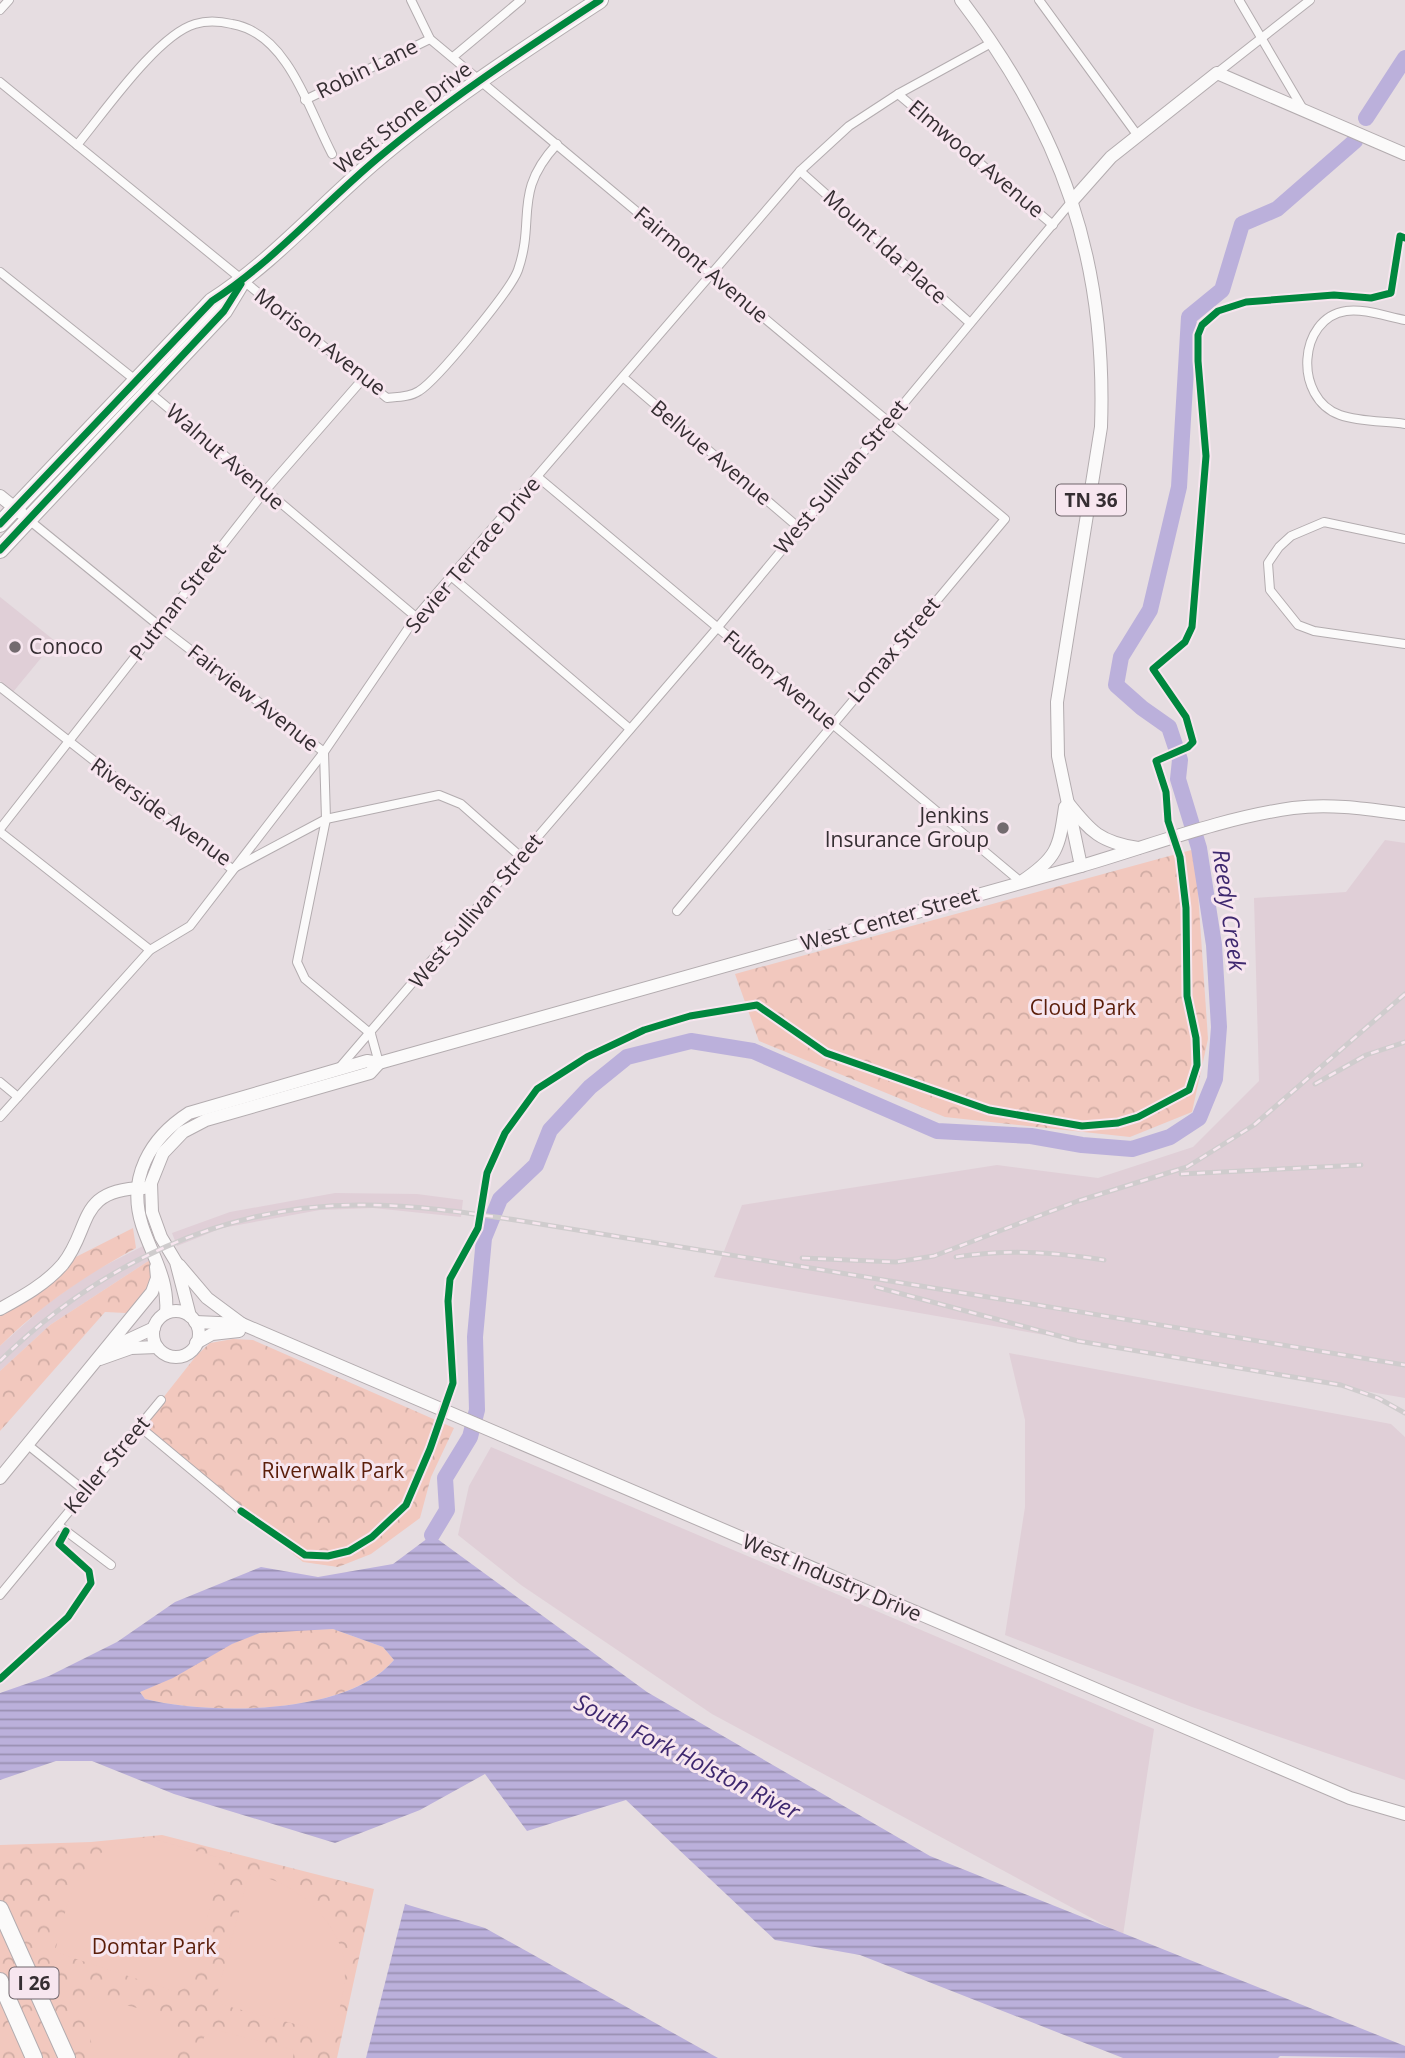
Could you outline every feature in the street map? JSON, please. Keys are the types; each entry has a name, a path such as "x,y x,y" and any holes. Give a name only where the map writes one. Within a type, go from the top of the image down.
{"highway":[{"name":"West Stone Drive","path":"0,524 212,300 242,281 331,198 406,134 479,79 600,0"},
{"name":"West Stone Drive","path":"0,550 224,311 242,281"},
{"name":"I 26","path":"0,1909 67,2058"},
{"name":"I 26","path":"0,1981 34,2058"}],"main road":[{"name":"TN 36","path":"961,0 993,42 1049,140 1073,201 1094,293 1103,385 1096,469 1057,702 1058,756 1081,866"},
{"name":"West Sullivan Street","path":"1073,201 1111,157 1217,73"},
{"path":"1217,73 1405,154"},
{"name":"Fairview Avenue","path":"0,496 29,520"},
{"path":"1066,800 1095,834 1117,845 1142,849"},
{"path":"1021,882 1044,867 1055,853 1066,800"},
{"name":"West Center Street","path":"166,1313 167,1288 141,1224 144,1188 142,1167 156,1140 189,1113 367,1061 379,1063 1219,826 1293,808 1336,806 1405,814"},
{"name":"West Center Street","path":"193,1319 176,1262 155,1224 144,1188 163,1153 192,1125 370,1073 379,1063"},
{"path":"0,1310 29,1292 64,1263 88,1209 100,1199 144,1188"},
{"path":"0,1478 152,1292 157,1278 156,1259"},
{"path":"176,1262 207,1298 242,1324"},
{"path":"103,1355 154,1328 166,1313 183,1312 193,1319 198,1330 196,1343 181,1356 165,1354 157,1347 153,1338 154,1328"},
{"name":"West Industry Drive","path":"193,1319 242,1324 505,1439 1350,1798 1405,1814"},
{"name":"West Industry Drive","path":"196,1343 212,1334 262,1333"},
{"path":"103,1355 131,1348 157,1347"}],"street":[{"path":"0,10 9,0"},
{"name":"Fairmont Avenue","path":"411,0 430,39 1005,519"},
{"path":"453,57 521,0"},
{"path":"1039,0 1138,136"},
{"path":"1239,0 1303,109"},
{"path":"1217,73 1310,0"},
{"path":"77,145 158,49 193,24 215,20 243,26 261,35 287,65 332,154"},
{"name":"Robin Lane","path":"305,100 430,39"},
{"name":"Sevier Terrace Drive","path":"0,1116 150,950 190,926 324,752 416,617 539,478 711,272 800,172 849,126 898,94 993,42"},
{"name":"Morison Avenue","path":"0,82 387,398 419,391 503,295 517,272 522,252 531,179 556,144"},
{"name":"Elmwood Avenue","path":"898,94 1054,225"},
{"name":"Mount Ida Place","path":"800,172 970,323"},
{"name":"West Sullivan Street","path":"338,1069 371,1034 718,627 798,527 1073,201"},
{"name":"Walnut Avenue","path":"0,272 135,379 416,617"},
{"path":"1405,320 1346,311 1329,318 1311,341 1306,372 1315,396 1339,415 1405,424"},
{"name":"Bellvue Avenue","path":"624,378 798,527"},
{"name":"Putman Street","path":"0,831 265,491 362,380"},
{"name":"Fulton Avenue","path":"539,478 1021,882"},
{"name":"Lomax Street","path":"677,911 1005,519"},
{"name":"Fairview Avenue","path":"29,520 158,625 324,752 326,819 297,962 305,979 371,1034"},
{"path":"1405,539 1324,522 1291,536 1268,563 1270,590 1298,625 1314,631 1405,644"},
{"path":"452,576 630,729"},
{"name":"Riverside Avenue","path":"0,687 69,744 232,869 326,819 439,795 461,804 520,857"},
{"path":"0,831 150,950"},
{"path":"371,1034 379,1063"},
{"path":"0,1082 18,1097"},
{"name":"Keller Street","path":"0,1595 161,1400"},
{"path":"140,1427 241,1511"},
{"path":"28,1445 85,1491"},
{"path":"58,1525 111,1565"}],"shaded area":[{"path":"0,597 55,641 13,692 0,681"},
{"path":"1385,840 1405,843 1405,1398 714,1277 742,1205 997,1165 1098,1178 1193,1147 1259,1081 1254,898 1346,892"},
{"path":"335,1193 417,1194 463,1200 461,1217 373,1208 320,1210 222,1228 177,1246 172,1233 230,1212"},
{"path":"149,1243 153,1258 50,1325 0,1371 0,1346 47,1304 94,1271"},
{"path":"1009,1353 1391,1424 1405,1437 1405,1780 1192,1707 1005,1635 1025,1507 1025,1420"},
{"path":"491,1447 1154,1729 1123,1935 712,1714 521,1585 458,1535 469,1486"}],"green space":[{"name":"Cloud Park","path":"1195,849 1208,1039 1192,1112 1130,1137 945,1117 759,1041 735,974"},
{"path":"133,1228 136,1248 64,1292 0,1346 0,1309 64,1263"},
{"path":"153,1258 152,1292 126,1313 105,1312 0,1431 0,1371 50,1325"},
{"name":"Riverwalk Park","path":"233,1339 253,1340 454,1428 431,1477 420,1518 371,1554 338,1567 303,1562 140,1427 196,1356 210,1343"},
{"path":"333,1629 383,1647 394,1660 372,1678 344,1692 312,1701 276,1706 205,1708 145,1699 140,1692 227,1646 257,1634 285,1630"},
{"name":"Domtar Park","path":"162,1835 374,1889 337,2058 0,2058 0,1845 91,1842"},
{"path":"128,1840 157,1840 220,1858 194,1983 177,1992 55,1952 69,1900 84,1870 95,1858"},
{"path":"249,1874 265,1877 295,1891 321,1914 339,1943 344,1959 345,1977 333,2034 223,2005 218,1990"},
{"path":"93,1997 173,2017 179,2029 172,2058 94,2058 87,2019"},
{"path":"217,2030 294,2050 293,2058 198,2058 204,2037"}],"water":[{"name":"South Fork Holston River","path":"432,1535 647,1692 930,1856 1405,2046 1405,2058 1123,2058 860,1955 775,1940 626,1800 527,1831 485,1774 420,1810 335,1843 174,1794 92,1761 56,1761 0,1780 0,1693 49,1676 117,1642 175,1602 261,1567 318,1577 393,1564","holes":["333,1629 383,1647 394,1660 372,1678 344,1692 312,1701 276,1706 205,1708 145,1699 140,1692 173,1678 232,1644 260,1633"]},
{"path":"405,1904 485,1928 718,2058 366,2058"}],"waterway":[{"name":"Reedy Creek","path":"1366,118 1405,58"},
{"name":"Reedy Creek","path":"432,1535 447,1510 445,1478 470,1437 477,1410 475,1337 484,1238 500,1199 536,1165 550,1130 590,1087 627,1057 691,1041 753,1051 937,1131 1031,1136 1082,1145 1132,1149 1170,1137 1199,1118 1215,1079 1219,1027 1214,945 1199,848 1178,779 1180,760 1169,727 1116,685 1121,657 1150,610 1179,487 1189,317 1222,290 1242,224 1277,209 1355,141"}],"railway":[{"path":"802,1258 896,1262 934,1256 1078,1201 1187,1167 1254,1125 1405,994"},
{"path":"1315,1084 1366,1055 1405,1042"},
{"path":"1181,1174 1361,1165"},
{"path":"0,1361 78,1296 121,1269 166,1247 213,1229 262,1215 312,1207 383,1205 463,1212 522,1221 1405,1365"},
{"path":"956,1257 1030,1252 1104,1260"},
{"path":"876,1287 1078,1341 1341,1385 1378,1398 1405,1413"}],"cycle path":[{"path":"0,524 212,301 256,269 357,176 432,115 600,0"},
{"path":"241,1511 305,1555 328,1556 349,1551 372,1537 406,1505 430,1449 453,1383 448,1301 450,1279 478,1228 487,1173 505,1133 537,1089 587,1057 644,1030 690,1016 757,1005 826,1053 989,1110 1082,1126 1118,1123 1138,1117 1189,1090 1197,1065 1196,1038 1187,996 1186,908 1180,857 1168,821 1166,792 1156,761 1188,747 1193,742 1186,717 1153,669 1185,642 1192,627 1206,456 1198,335 1202,325 1218,311 1246,302 1334,295 1371,298 1391,293 1400,236 1405,238"},
{"path":"0,550 224,311 241,284"},
{"path":"0,1679 68,1617 91,1583 89,1571 59,1544 66,1531"}],"place":[{"name":"Conoco","path":"15,647"},
{"name":"Jenkins Insurance Group","path":"1003,828"}]}
